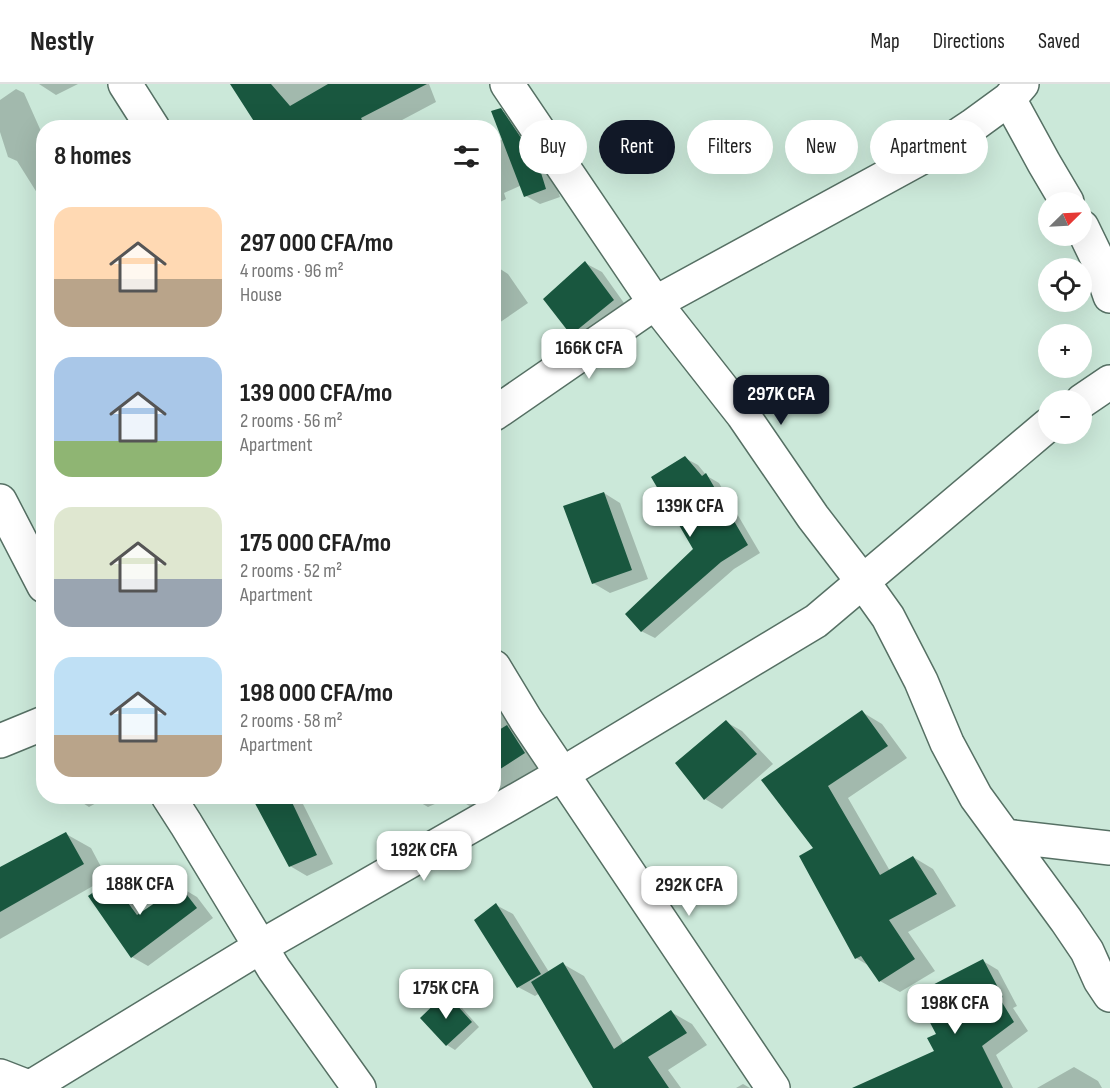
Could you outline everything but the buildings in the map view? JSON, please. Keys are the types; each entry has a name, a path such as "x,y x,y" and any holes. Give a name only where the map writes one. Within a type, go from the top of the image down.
{"street":[{"path":"125,84 148,120"},
{"path":"507,84 655,303 743,415 813,517 888,617 921,681 947,743 976,797 1082,943 1110,995"},
{"path":"501,409 655,303 939,148 1016,92 1044,164 1061,192"},
{"path":"1091,246 1110,296"},
{"path":"1092,394 1110,381"},
{"path":"0,1076 30,1088 260,947 562,774 816,621 1038,433"},
{"path":"0,501 36,571"},
{"path":"501,678 526,720 773,1088"},
{"path":"0,741 36,726"},
{"path":"173,804 274,969 359,1088"},
{"path":"1005,836 1110,848"}]}
